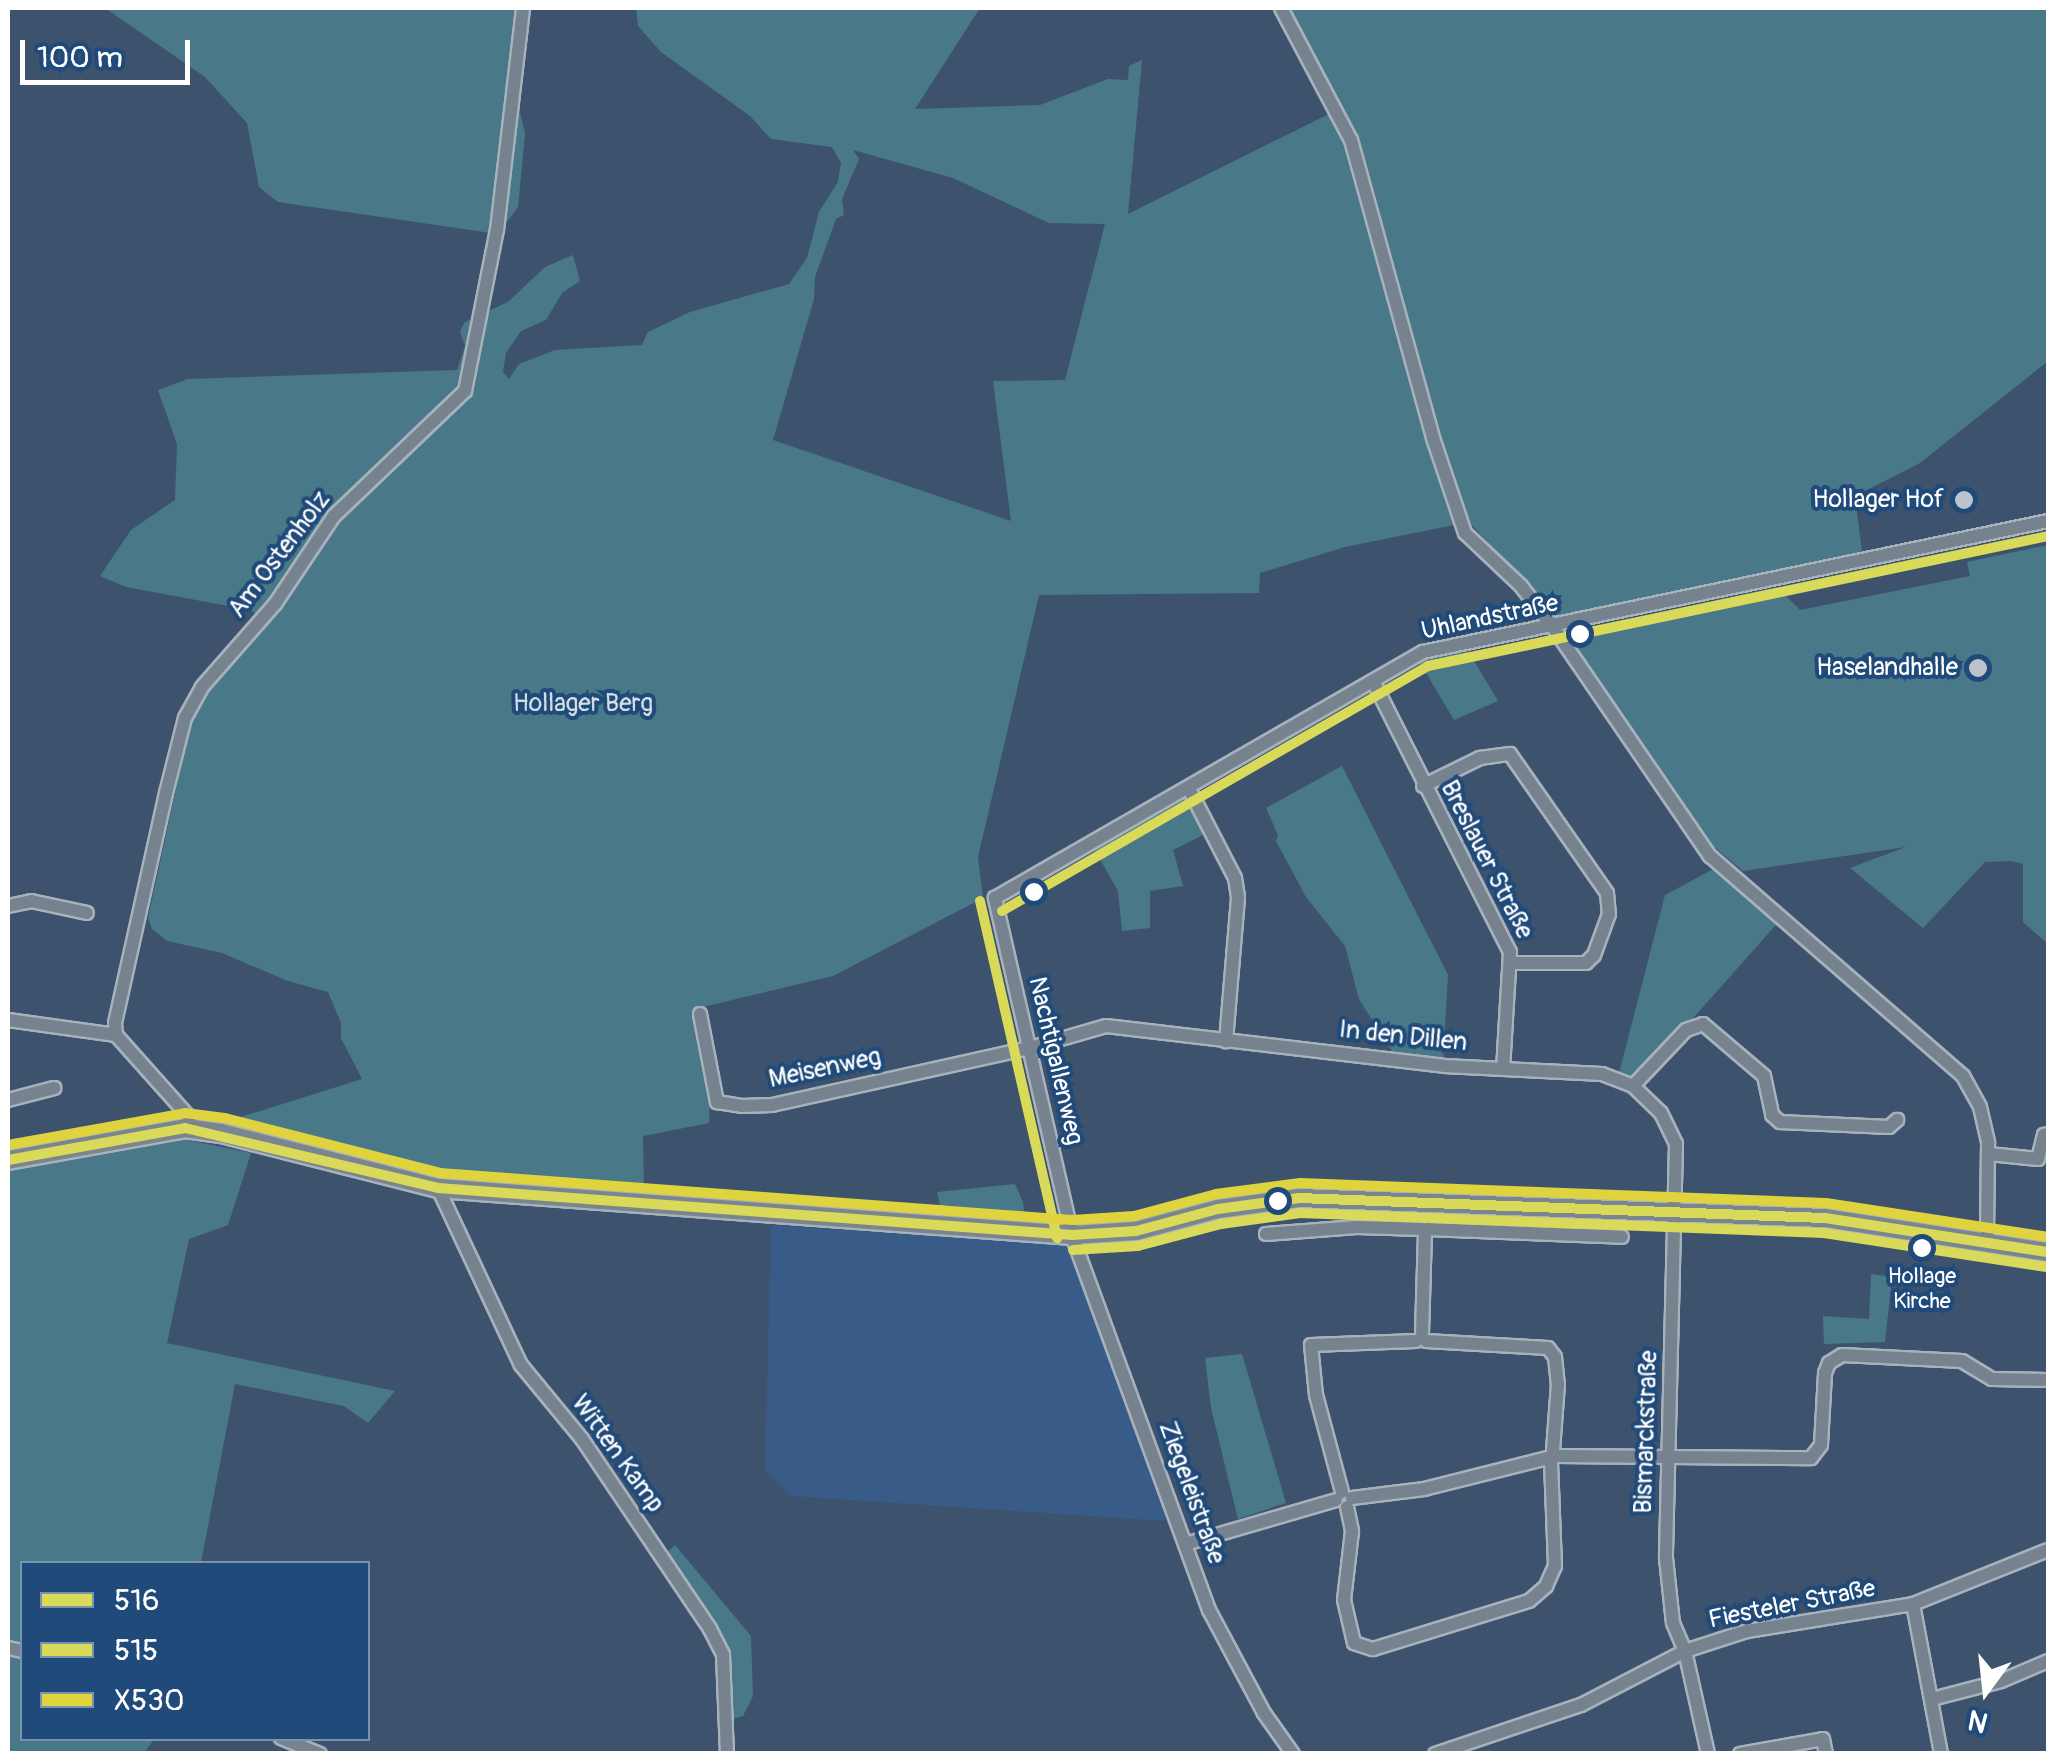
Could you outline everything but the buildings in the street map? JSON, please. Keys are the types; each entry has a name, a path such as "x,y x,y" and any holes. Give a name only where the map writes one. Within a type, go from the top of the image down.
{"main road":[{"path":"8,1160 140,1133 191,1128 438,1188 1072,1235 1136,1231 1266,1200 1425,1202 1826,1218 2048,1252"}],"street":[{"name":"Am Ostenholz","path":"116,1034 115,1024 185,718 202,687 275,604 334,516 465,391 497,230 523,8"},
{"path":"1281,8 1351,140 1433,438 1465,532 1520,586 1553,627 1710,856 1963,1076 1980,1106 1989,1154 1987,1242"},
{"name":"Uhlandstraße","path":"995,898 1423,652 2048,521"},
{"name":"Breslauer Straße","path":"1373,681 1510,952 1503,1069"},
{"path":"1423,786 1480,758 1510,754 1608,893 1609,914 1594,955 1586,963 1510,963"},
{"path":"1189,789 1235,878 1238,898 1226,1041"},
{"name":"Nachtigallenweg","path":"995,898 1072,1235"},
{"path":"8,906 31,901 86,913"},
{"name":"Meisenweg","path":"700,1014 717,1102 727,1104 772,1105 1030,1048"},
{"path":"8,1020 116,1034 189,1118 191,1128"},
{"path":"1676,1211 1676,1144 1661,1113 1633,1086 1686,1030 1703,1024 1764,1076 1772,1115 1780,1122 1889,1126 1896,1120"},
{"name":"In den Dillen","path":"1030,1048 1106,1026 1503,1069 1602,1074 1633,1086"},
{"path":"8,1100 54,1088"},
{"path":"1989,1154 2038,1159 2048,1134"},
{"name":"Witten Kamp","path":"438,1188 522,1365 582,1439 710,1629 723,1655 727,1754"},
{"path":"1422,1339 1425,1202"},
{"name":"Bismarckstraße","path":"1676,1211 1668,1588 1673,1623 1685,1650 1708,1754"},
{"path":"1266,1234 1357,1227 1622,1237"},
{"name":"Ziegeleistraße","path":"1072,1235 1209,1610 1264,1713 1292,1754"},
{"path":"1422,1339 1548,1348 1555,1357 1555,1566 1546,1586 1529,1601 1372,1649 1354,1643 1344,1600 1352,1532 1316,1395 1311,1345 1422,1339"},
{"path":"1185,1544 1344,1499 1424,1489 1552,1457 1811,1458 1821,1445 1824,1373 1829,1363 1842,1355 1962,1360 1992,1379 2048,1380"},
{"name":"Fiesteler Straße","path":"1435,1754 1581,1705 1685,1650 1747,1632 1913,1604 2048,1550"},
{"path":"1913,1604 1940,1754"},
{"path":"1932,1699 2001,1682 2048,1661"},
{"path":"1488,1737 1489,1754"},
{"path":"1740,1754 1823,1740 1826,1754"},
{"path":"288,1741 320,1754"}],"shaded area":[{"path":"771,1225 1066,1245 1168,1513 1164,1521 791,1496 765,1470"}],"green space":[{"path":"105,8 523,8 515,90 525,134 518,207 498,234 278,202 259,187 247,123 205,77"},
{"name":"Hollager Berg","path":"636,8 980,8 915,109 1040,105 1108,79 1128,80 1129,66 1142,60 1128,214 1335,111 1281,8 2048,8 2048,361 1920,463 1855,496 1862,552 1557,619 1469,522 1345,547 1260,573 1259,593 1039,595 978,857 983,898 833,976 694,1009 710,1095 709,1123 643,1136 644,1192 456,1180 225,1122 362,1079 341,1038 341,1023 328,992 288,981 222,953 167,941 152,929 148,918 191,719 205,694 268,621 250,610 126,587 100,576 131,530 175,500 177,444 158,390 188,379 457,370 465,346 460,331 465,322 508,302 545,267 573,255 580,281 562,293 546,320 521,331 506,353 503,372 509,379 519,364 555,350 642,345 648,332 690,312 789,284 807,258 819,212 838,182 841,163 832,147 771,139 750,116 661,52 638,26","holes":["853,150 953,178 1049,223 1105,224 1065,380 993,381 1011,521 773,440 814,299 815,277 836,219 844,215 842,199 859,159"]},
{"path":"2048,545 2048,944 2023,922 2023,864 2011,861 1985,862 1923,928 1850,868 1906,847 1743,871 1707,841 1571,641 1575,631 1777,587 1800,610 1970,576 1967,562"},
{"path":"1464,644 1498,701 1454,720 1416,656"},
{"path":"1342,766 1448,975 1443,1060 1393,1053 1359,999 1345,946 1306,897 1276,841 1278,835 1266,808"},
{"path":"1189,789 1211,831 1173,850 1183,886 1150,891 1150,928 1122,931 1118,891 1092,845"},
{"path":"1719,866 1782,918 1633,1086 1618,1077 1665,895"},
{"path":"173,1137 251,1153 228,1225 189,1239 167,1343 395,1391 368,1423 344,1406 235,1384 201,1561 20,1561 20,1645 8,1642 8,1171"},
{"path":"1015,1184 1023,1202 1026,1231 945,1226 937,1192"},
{"path":"1871,1274 1892,1277 1885,1342 1824,1344 1823,1316 1869,1319"},
{"path":"1242,1354 1286,1503 1238,1519 1211,1408 1205,1358"},
{"path":"675,1545 751,1636 753,1696 743,1716 725,1721 723,1655 663,1556"},
{"path":"8,1655 20,1658 20,1741 153,1741 144,1753 8,1753"}],"transit line":[{"name":"515","path":"1002,911 1428,666 2048,536"},
{"name":"515","path":"980,901 1057,1238"},
{"name":"X530","path":"8,1145 185,1113 225,1118 440,1173 1072,1220 1134,1216 1216,1194 1300,1183 1826,1203 2048,1237"},
{"name":"516","path":"8,1160 185,1128 438,1188 1072,1235 1136,1231 1218,1209 1299,1198 1825,1218 2048,1252"},
{"name":"515","path":"1073,1250 1138,1246 1221,1224 1300,1213 1824,1233 2046,1267"}],"place":[{"name":"Hollager Hof","path":"1964,500"},
{"name":"Haselandhalle","path":"1978,668"},
{"name":"Hollage Kirche","path":"1922,1248"}]}
